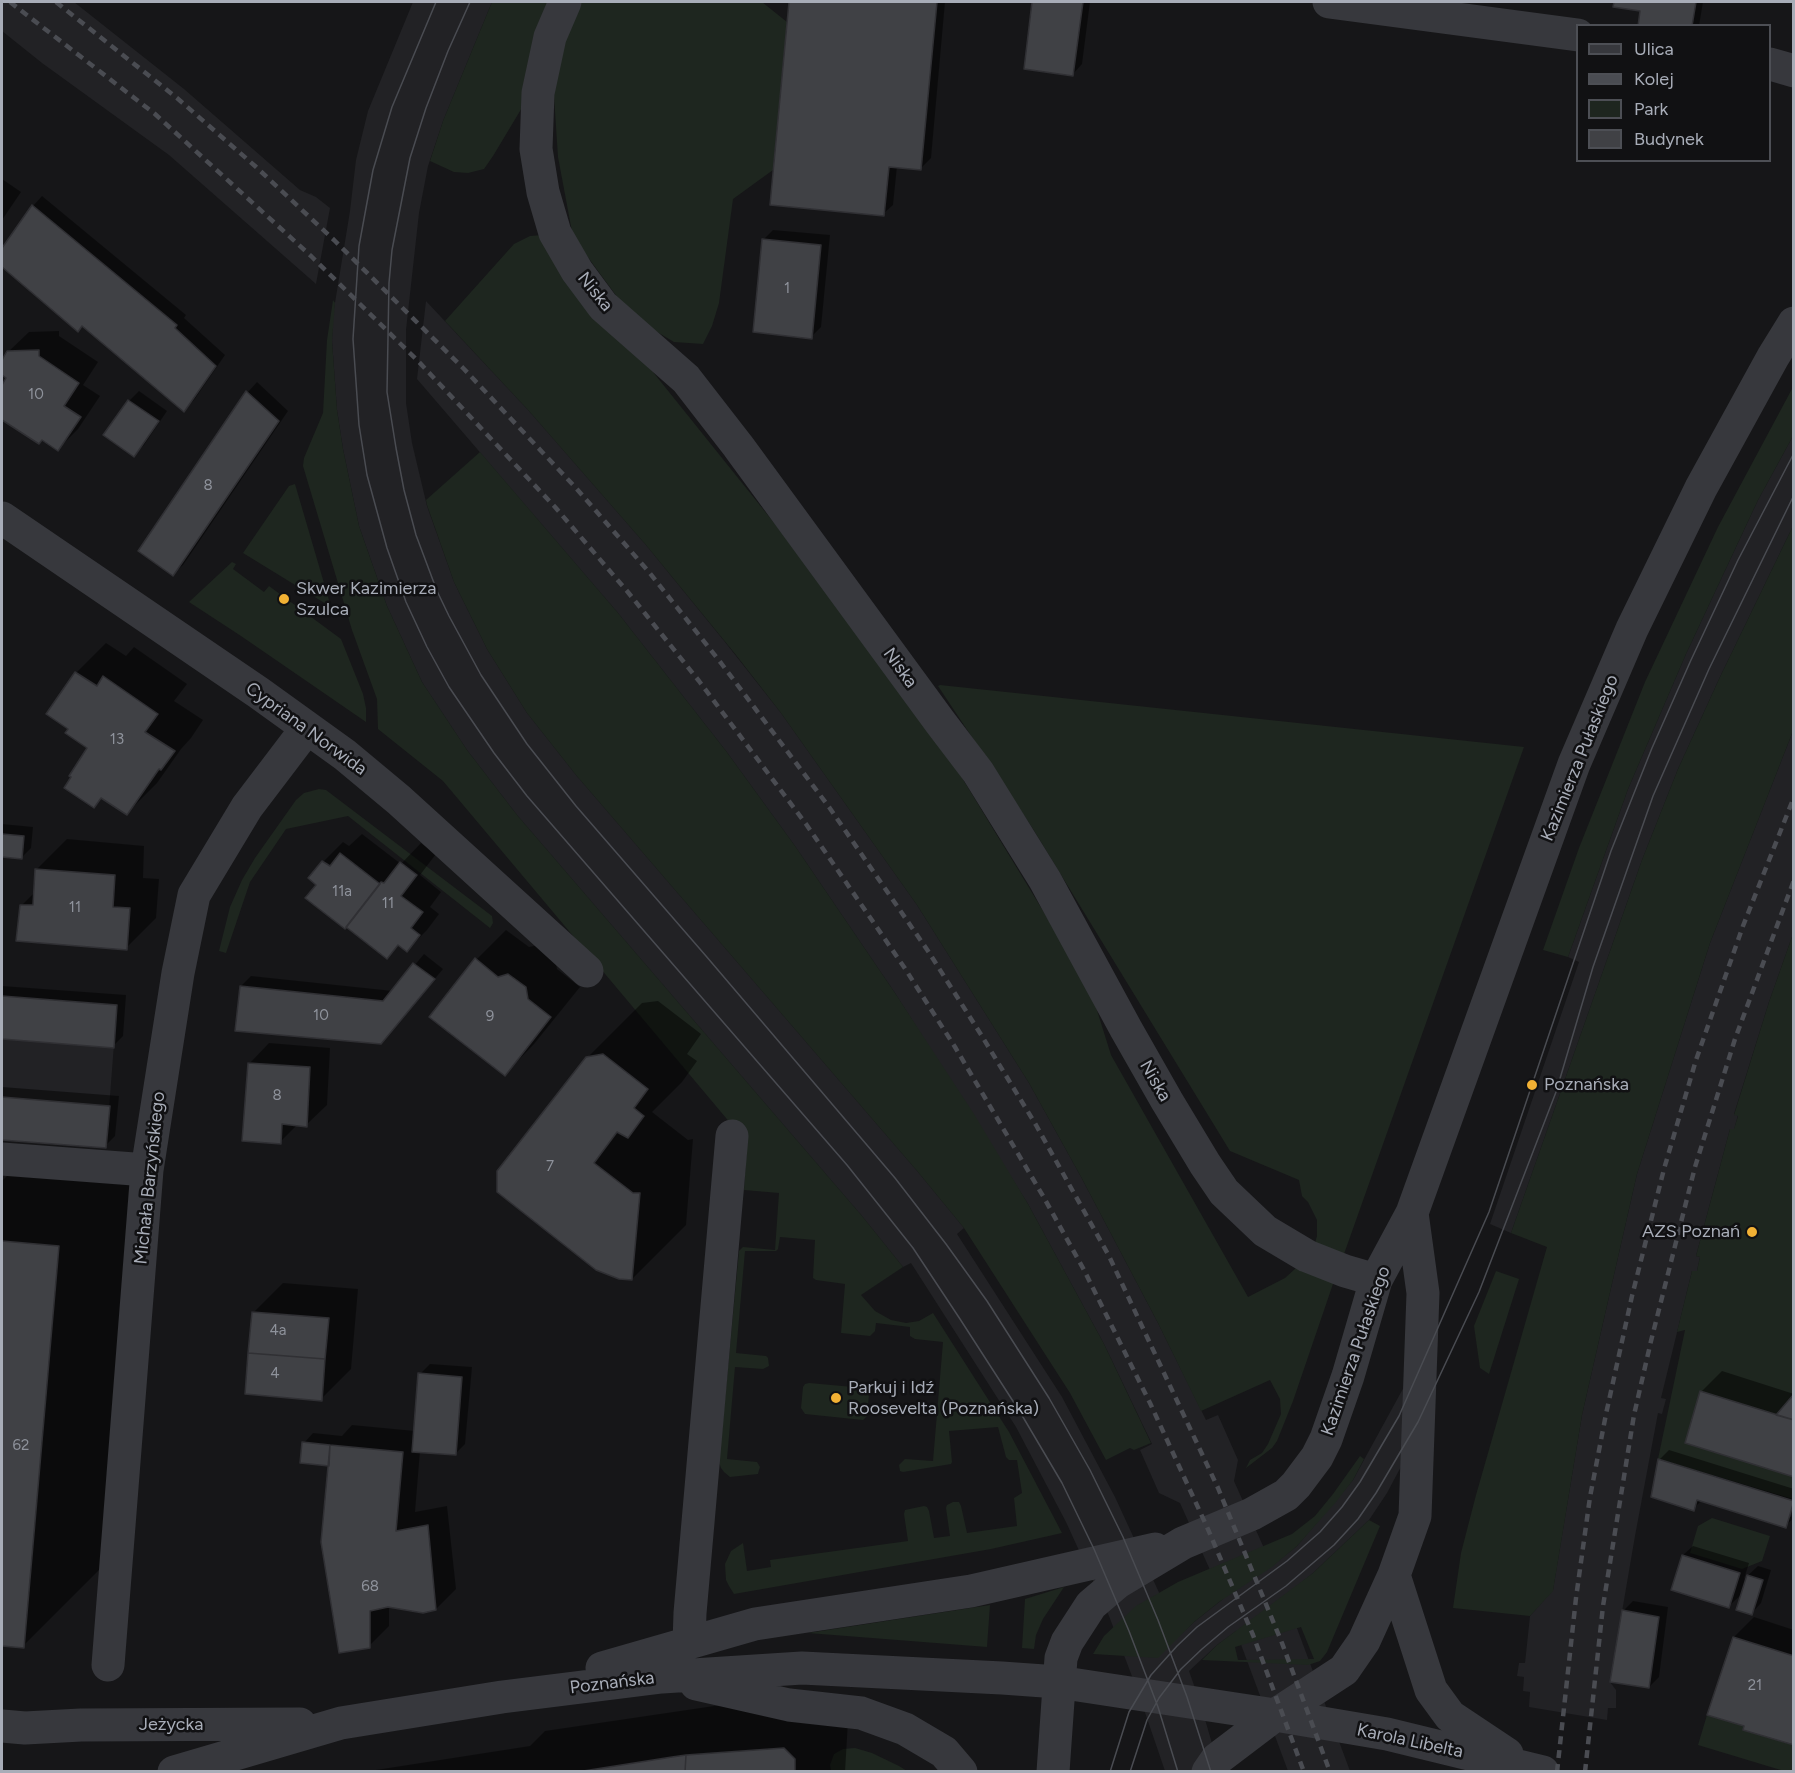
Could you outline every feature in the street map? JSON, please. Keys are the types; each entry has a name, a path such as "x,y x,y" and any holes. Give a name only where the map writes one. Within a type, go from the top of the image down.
{"street":[{"name":"Niska","path":"565,2 550,37 538,93 536,149 543,192 555,233 577,271 603,306 686,379 738,446 940,723 978,771 1045,880 1167,1101 1224,1192 1265,1231 1307,1256 1376,1280"},
{"path":"1329,2 1576,35"},
{"path":"1771,64 1794,71"},
{"name":"Kazimierza Pułaskiego","path":"1053,1772 1061,1658 1067,1642 1091,1605 1118,1582 1183,1543 1252,1514 1286,1495 1305,1475 1317,1457 1326,1439 1348,1376 1376,1280 1412,1213 1574,764 1632,629 1701,488 1794,323"},
{"name":"Cypriana Norwida","path":"2,518 259,693 345,755 399,800 587,971"},
{"name":"Michała Barzyńskiego","path":"108,1665 147,1170 178,973 194,895 247,807 307,728"},
{"path":"689,1643 732,1136"},
{"path":"2,1159 147,1170"},
{"name":"Kazimierza Pułaskiego","path":"1208,1772 1217,1759 1275,1715 1344,1670 1364,1641 1394,1575 1415,1516 1423,1293 1412,1213"},
{"path":"502,1697 755,1624 971,1591 1183,1543"},
{"path":"1394,1575 1431,1690 1450,1716 1534,1769"},
{"name":"Poznańska","path":"174,1772 341,1723 502,1697 662,1677 802,1668 1058,1682 1275,1715"},
{"path":"662,1677 789,1705 861,1713 905,1729 944,1752 961,1772"},
{"name":"Karola Libelta","path":"1275,1715 1387,1734 1534,1769"},
{"name":"Jeżycka","path":"2,1726 25,1728 81,1725 341,1723"}],"shaded area":[{"path":"2,2 74,2 184,89 300,190 316,197 330,208 316,284 169,155 42,63 2,31"},
{"path":"413,2 492,2 443,121 428,166 419,213 406,330 406,403 412,443 427,506 454,582 487,649 527,713 576,775 964,1228 957,1234 1062,1397 1115,1497 1162,1599 1177,1638 1223,1599 1180,1503 1159,1493 1140,1450 1152,1444 1104,1344 1028,1204 895,993 795,846 726,751 618,613 417,379 426,301 529,411 646,545 725,642 781,713 917,905 1029,1083 1158,1323 1206,1420 1218,1415 1238,1460 1234,1481 1272,1566 1297,1546 1353,1480 1405,1385 1404,1461 1387,1493 1369,1520 1285,1596 1350,1771 1288,1771 1236,1631 1189,1671 1220,1771 1165,1771 1109,1616 1066,1522 1016,1427 911,1263 903,1267 862,1216 517,815 467,750 422,682 387,606 359,526 337,410 332,341 333,315 356,160 368,111"},
{"path":"1793,436 1793,526 1678,769 1642,860 1511,1233 1490,1224 1579,962 1568,957 1628,789 1686,654 1758,500"},
{"path":"1793,731 1793,934 1734,1114 1738,1115 1734,1130 1730,1129 1696,1256 1700,1257 1697,1271 1692,1271 1661,1398 1666,1399 1662,1414 1658,1413 1610,1682 1616,1690 1616,1708 1608,1708 1607,1720 1529,1707 1530,1692 1523,1691 1524,1677 1517,1676 1519,1663 1525,1663 1530,1616 1553,1590 1582,1415 1637,1174 1710,943"},
{"path":"2,996 117,1005 106,1148 2,1140"}],"green space":[{"path":"492,2 556,2 523,106 493,156 484,169 468,173 454,172 430,161 443,121"},
{"path":"575,2 762,2 787,22 773,170 733,199 719,303 712,326 703,344 674,342 632,317 573,237 558,157 554,96 558,51"},
{"path":"543,235 779,529 956,768 1090,988 1111,1055 1248,1297 1285,1278 1296,1268 1334,1281 1277,1441 1272,1448 1246,1468 1250,1460 1262,1453 1268,1444 1281,1414 1280,1399 1270,1380 1201,1411 1158,1323 1029,1083 917,905 781,713 736,655 646,545 529,411 445,321 514,244 530,236"},
{"path":"333,300 335,303 332,341 337,410 359,526 387,606 422,682 467,750 517,815 862,1216 903,1267 861,1295 875,1311 891,1320 906,1323 919,1321 933,1313 1009,1432 1062,1533 991,1549 734,1594 729,1586 726,1580 725,1564 731,1551 743,1543 747,1571 771,1567 770,1560 908,1541 905,1510 924,1506 929,1511 934,1538 950,1536 946,1508 953,1502 959,1502 961,1506 967,1533 1017,1526 1014,1498 1022,1493 1017,1460 1009,1460 1006,1457 998,1427 949,1431 951,1464 900,1471 899,1465 905,1459 933,1461 943,1342 915,1339 910,1336 910,1327 876,1323 875,1331 870,1336 841,1333 845,1284 813,1278 815,1240 780,1237 776,1251 745,1251 736,1353 766,1356 769,1366 763,1369 735,1367 727,1459 757,1462 760,1467 758,1474 730,1477 721,1468 719,1462 739,1251 743,1247 775,1250 779,1193 744,1190 747,1143 443,781 378,729 377,699 352,630 303,466 304,458 323,413 327,340"},
{"path":"1793,387 1793,436 1758,500 1686,654 1628,789 1568,957 1543,950 1579,848 1645,682 1718,527"},
{"path":"480,452 618,613 726,751 795,846 895,993 974,1114 1028,1204 1104,1344 1151,1443 1134,1450 1130,1448 1106,1460 1070,1393 964,1228 576,775 527,713 487,649 454,582 426,500"},
{"path":"295,484 331,607 243,553 289,486"},
{"path":"1793,526 1793,731 1710,943 1637,1174 1582,1415 1553,1591 1530,1616 1453,1608 1461,1553 1476,1495 1547,1247 1511,1233 1642,860 1678,769"},
{"path":"232,562 236,564 233,569 264,592 269,586 341,639 363,694 366,722 189,602"},
{"path":"938,686 1524,747 1344,1254 1315,1243 1317,1220 1308,1202 1302,1196 1299,1180 1230,1151 1033,829"},
{"path":"319,789 326,790 492,916 493,923 490,928 348,816 286,829 250,882 226,953 219,951 230,907 255,858 296,800 304,793"},
{"name":"AZS Poznań","path":"1793,934 1793,1499 1658,1459 1685,1330 1677,1332 1692,1271 1697,1271 1700,1257 1696,1256 1730,1129 1734,1129 1738,1116 1734,1115"},
{"path":"1496,1271 1519,1279 1489,1374 1480,1368 1474,1326"},
{"path":"809,1383 864,1388 869,1394 867,1416 863,1420 805,1414 801,1408 803,1387"},
{"path":"1360,1456 1364,1459 1353,1480 1297,1546 1272,1567 1219,1602 1194,1622 1158,1658 1093,1654 1104,1636 1136,1606 1178,1582 1292,1534 1315,1516"},
{"path":"1712,1518 1770,1536 1762,1561 1742,1569 1690,1553 1698,1526"},
{"path":"1369,1520 1380,1526 1327,1652 1320,1661 1308,1665 1202,1660 1217,1645 1313,1573","holes":["1301,1627 1314,1659 1238,1660 1235,1647"]},
{"path":"1064,1587 1043,1619 1036,1635 1034,1649 1022,1648 1025,1599"},
{"path":"990,1605 987,1647 808,1633"},
{"path":"1707,1715 1744,1726 1743,1730 1793,1745 1793,1771 1784,1771 1698,1745"},
{"path":"855,1748 872,1753 907,1771 831,1771 830,1765 834,1754 843,1749"}],"building":[{"path":"789,2 937,2 921,170 889,167 884,216 770,205"},
{"path":"1032,2 1083,2 1073,76 1024,69"},
{"path":"1614,2 1696,2 1692,24 1638,24 1640,11 1613,7"},
{"path":"32,205 177,325 175,328 216,366 184,412 82,326 78,332 2,267 2,248"},
{"path":"762,239 821,245 812,339 753,332"},
{"path":"39,350 39,356 79,383 64,406 81,417 58,451 42,440 39,444 2,420 2,385 6,378 2,375 2,360 7,351"},
{"path":"246,391 279,421 173,576 138,551"},
{"path":"128,400 159,421 134,457 103,435"},
{"path":"75,672 97,686 103,676 158,714 145,732 175,751 161,770 159,769 127,815 101,798 94,808 64,788 87,748 65,733 68,729 46,714"},
{"path":"2,834 24,836 22,859 2,857"},
{"path":"340,853 380,884 345,929 305,898 316,885 308,878 322,861 330,866"},
{"path":"400,862 417,875 401,896 423,912 411,928 420,935 407,952 398,945 387,959 346,927 381,882 384,883"},
{"path":"35,869 115,875 113,907 130,908 127,950 16,941 20,905 33,905"},
{"path":"475,958 498,977 508,974 526,987 528,999 551,1017 505,1076 429,1017"},
{"path":"413,963 435,979 381,1044 235,1031 240,986 383,1001"},
{"path":"2,996 117,1005 114,1048 2,1039"},
{"path":"603,1054 648,1089 634,1108 644,1116 628,1138 617,1132 594,1163 633,1193 640,1193 632,1280 619,1279 596,1270 497,1192 497,1171 586,1057"},
{"path":"248,1063 310,1067 307,1127 282,1124 281,1144 242,1141"},
{"path":"2,1097 110,1106 106,1148 2,1140"},
{"path":"2,1241 59,1246 24,1648 2,1646"},
{"path":"252,1312 329,1318 325,1359 248,1353"},
{"path":"248,1353 325,1359 322,1401 245,1394"},
{"path":"418,1373 462,1377 456,1455 412,1452"},
{"path":"1700,1391 1794,1420 1794,1477 1685,1443"},
{"path":"1794,1394 1794,1420 1776,1415"},
{"path":"302,1442 330,1445 329,1466 300,1463"},
{"path":"330,1445 403,1452 396,1531 428,1525 436,1610 423,1613 388,1607 370,1611 370,1648 339,1653 321,1542"},
{"path":"1658,1459 1794,1501 1786,1528 1697,1500 1694,1511 1651,1497"},
{"path":"1682,1555 1740,1573 1729,1608 1671,1590"},
{"path":"1747,1575 1763,1580 1752,1615 1736,1610"},
{"path":"1622,1610 1659,1617 1649,1688 1610,1682"},
{"path":"1733,1637 1794,1656 1794,1745 1743,1730 1744,1726 1707,1715"},
{"path":"784,1748 795,1759 795,1772 685,1772 686,1755"},
{"path":"686,1755 685,1772 577,1772 672,1757"}],"tram line":[{"path":"436,2 392,107 373,170 359,246 353,339 359,425 367,475 387,548 406,602 449,687 494,753 527,796 847,1165 913,1248 960,1319 1020,1412 1062,1483 1094,1549 1158,1707 1178,1772"},
{"path":"470,2 426,108 410,158 392,250 389,283 387,392 404,490 416,535 437,591 481,675 527,744 576,806 895,1178 987,1301 1049,1398 1090,1470 1123,1537 1187,1697 1211,1772"},
{"path":"1110,1772 1129,1712 1151,1675 1197,1627 1287,1561 1320,1532 1360,1482 1399,1416 1489,1212 1611,851 1652,748 1738,560 1794,453"},
{"path":"1130,1772 1147,1720 1159,1698 1181,1669 1228,1627 1286,1586 1334,1545 1358,1519 1376,1493 1418,1422 1479,1292 1556,1092 1593,967 1653,796 1709,669 1794,495"}],"railway":[{"path":"10,2 155,114 311,256 418,361 555,507 627,591 699,681 806,824 904,967 955,1047 1084,1270 1150,1403 1207,1527 1253,1635 1304,1772"},
{"path":"56,2 177,98 255,166 334,240 464,369 576,488 649,572 721,663 829,807 928,951 980,1033 1036,1125 1109,1256 1218,1488 1282,1643 1330,1772"},
{"path":"1557,1772 1576,1598 1590,1497 1632,1296 1664,1169 1696,1060 1743,926 1794,797"},
{"path":"1585,1772 1603,1606 1634,1415 1651,1341 1695,1167 1735,1039 1794,880"}],"place":[{"name":"Skwer Kazimierza Szulca","path":"284,599"},
{"name":"Poznańska","path":"1532,1085"},
{"name":"AZS Poznań","path":"1752,1232"},
{"name":"Parkuj i Idź Roosevelta (Poznańska)","path":"836,1398"}]}
